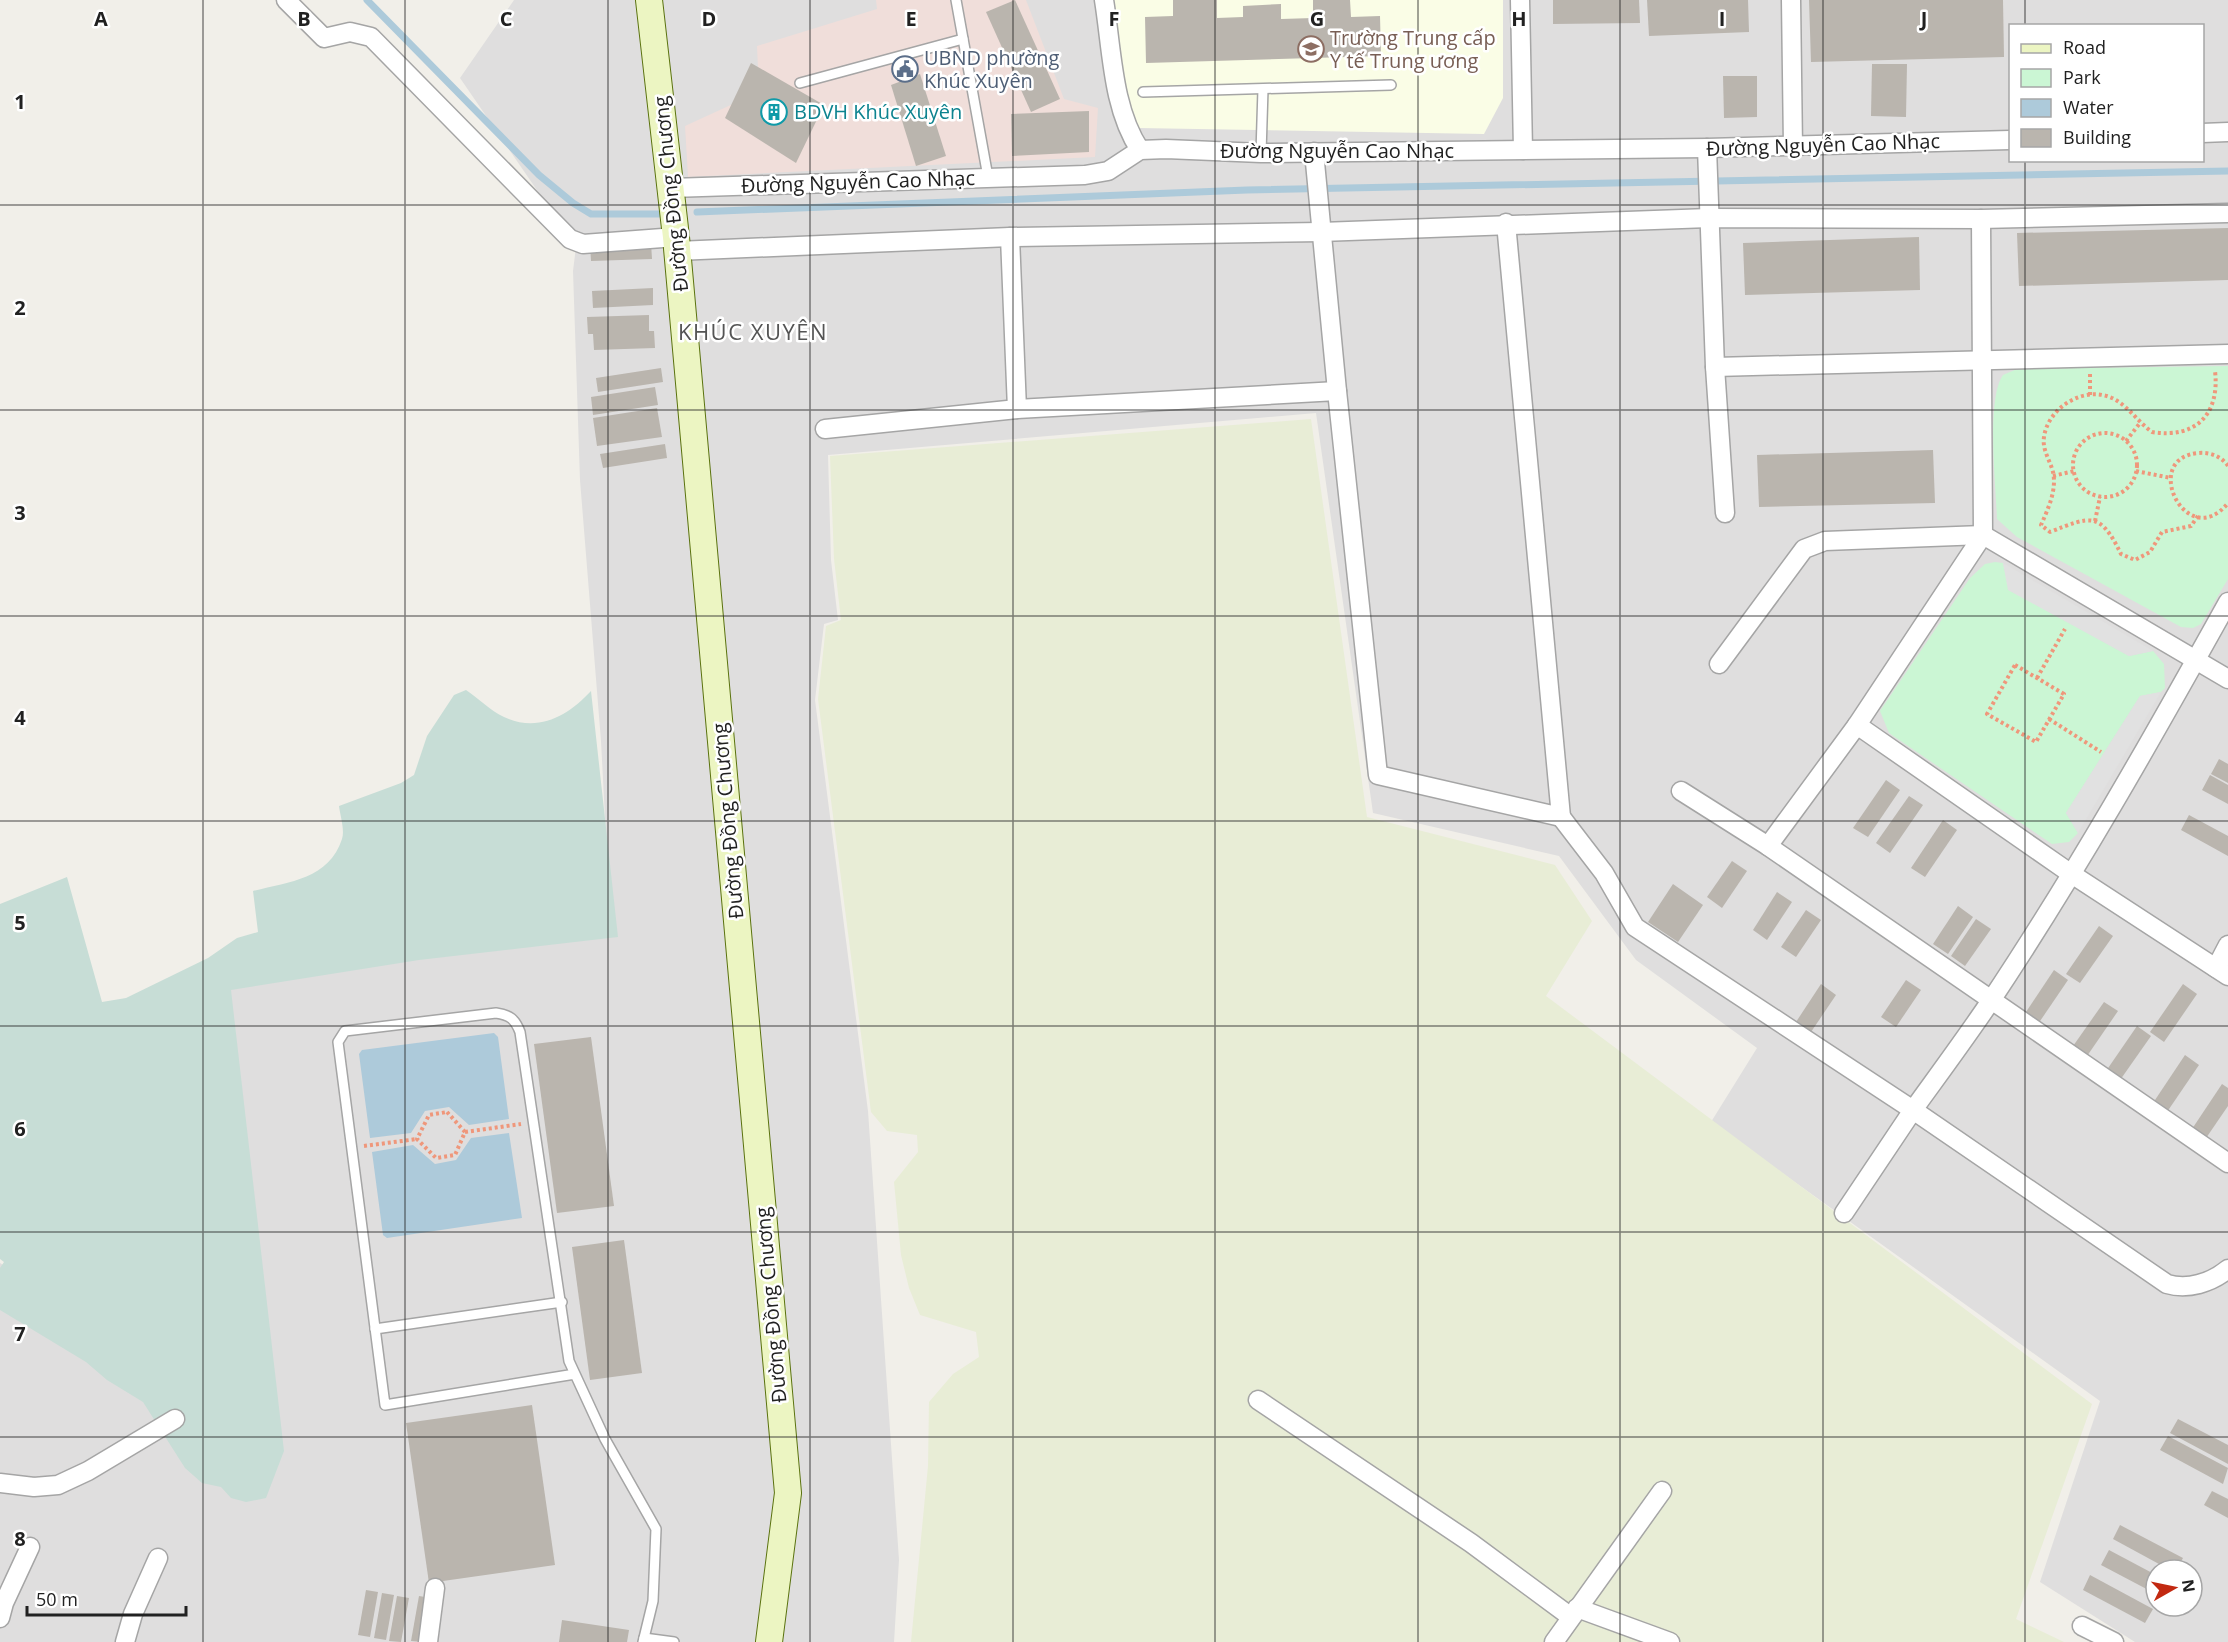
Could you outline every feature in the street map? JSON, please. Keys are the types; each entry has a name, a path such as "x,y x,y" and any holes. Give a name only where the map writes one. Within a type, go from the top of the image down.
{"street":[{"path":"286,0 324,38 350,32 372,37 570,239 583,244 675,222 1010,237 1321,232 1709,214 1981,219 2228,213"},
{"name":"Đường Đồng Chương","path":"650,0 675,222 788,1493 769,1642"},
{"path":"1104,0 1122,113 1130,135 1140,150"},
{"path":"1520,0 1523,150"},
{"path":"1791,0 1793,147"},
{"path":"2204,133 2228,132"},
{"name":"Đường Nguyễn Cao Nhạc","path":"675,222 988,177 1100,173 1140,150 1261,153 1315,160 1523,150 1707,156 1793,147 2009,140"},
{"path":"1707,156 1715,366 1725,513"},
{"path":"1315,160 1336,391 1378,775 1561,817"},
{"path":"1768,846 1857,725 1983,535 1981,219"},
{"path":"1506,223 1561,817 1604,873 1635,927 1913,1110 2167,1284 2180,1287 2195,1284 2219,1276 2228,1269"},
{"path":"1010,237 1017,409"},
{"path":"1715,366 2228,354"},
{"path":"825,429 1017,409 1336,391"},
{"path":"1719,664 1804,549 1824,541 1983,535 2228,679"},
{"path":"1844,1213 1990,1001 2177,695 2228,602"},
{"path":"1857,725 2070,873 2222,972 2228,945"},
{"path":"1681,791 1768,846 2228,1163"},
{"path":"1258,1400 1574,1613 1670,1642"},
{"path":"0,1483 46,1487 58,1485 88,1471 176,1419"},
{"path":"1554,1642 1662,1491"},
{"path":"0,1618 4,1603 30,1547"},
{"path":"125,1642 133,1614 158,1558"},
{"path":"428,1642 435,1588"},
{"path":"2082,1626 2114,1642"}],"lane":[{"path":"956,0 988,177"},
{"path":"800,83 963,39"},
{"path":"1143,92 1391,85"},
{"path":"1261,153 1263,89"},
{"path":"575,1374 385,1405 338,1042 345,1031 496,1013 512,1017 520,1032 569,1361 575,1374 605,1439 656,1529 653,1601 644,1640 674,1642"},
{"path":"375,1329 562,1302"}],"path":[{"path":"2198,516 2191,526 2162,532 2150,552 2135,560 2121,554 2107,528 2095,521 2078,522 2050,532 2041,525 2051,501 2053,476 2044,447 2044,436 2051,418 2075,398 2090,395 2114,399 2152,432 2163,434 2187,431 2195,426 2211,408 2216,390 2215,367"},
{"path":"2090,369 2090,395"},
{"path":"2126,441 2140,423"},
{"path":"2111,433 2126,441 2134,451 2136,471 2127,489 2118,495 2100,497 2081,486 2074,471 2073,458 2077,449 2092,436 2111,433"},
{"path":"2228,466 2218,456 2199,453 2181,461 2171,478 2173,497 2178,506 2198,516 2216,514 2228,503"},
{"path":"2053,476 2074,471"},
{"path":"2136,471 2171,478"},
{"path":"2095,521 2100,497"},
{"path":"2037,678 2065,629"},
{"path":"2015,665 2037,678 2064,694 2036,742 1987,714 2015,665"},
{"path":"2049,719 2101,753"},
{"path":"417,1139 429,1115 447,1112 465,1132"},
{"path":"465,1132 534,1122"},
{"path":"417,1139 436,1158 455,1155 465,1132"},
{"path":"351,1148 417,1139"}],"shaded area":[{"path":"514,0 2228,0 2228,1642 2135,1642 2040,1582 2100,1401 1711,1122 1757,1048 1636,960 1559,856 1373,813 1316,413 828,455 831,560 838,620 824,624 815,700 868,1111 899,1560 894,1642 0,1642 0,1263 271,1431 223,985 611,932 601,741 580,480 573,271 576,247 460,78"},
{"name":"UBND phường Khúc Xuyên","path":"876,0 1026,0 1064,99 1098,108 1095,157 688,177 685,126 759,92 757,46 877,9"},
{"name":"Trường Trung cấp Y tế Trung ương","path":"1114,0 1503,0 1503,98 1484,134 1138,128 1129,119"},
{"path":"1311,419 1367,817 1555,865 1592,921 1546,996 2092,1404 2016,1619 2064,1642 911,1642 928,1466 929,1402 953,1374 979,1357 976,1332 920,1315 909,1288 901,1255 894,1182 918,1152 917,1135 887,1131 871,1112 818,699 826,626 841,620 834,559 830,456"},
{"path":"2003,563 2153,651 2129,656 2008,590"},
{"path":"466,690 504,717 517,722 529,723 552,719 562,714 591,691 618,937 419,960 231,990 284,1451 266,1498 246,1502 231,1498 221,1487 202,1483 185,1468 143,1402 107,1380 86,1362 0,1310 0,1268 4,1262 0,1259 0,904 67,877 102,1002 126,998 208,958 237,938 258,932 253,891 306,877 328,863 336,852 343,835 339,806 401,783 414,775 427,736 454,695"},
{"path":"2161,692 2078,833 2066,813 2140,696"}],"green space":[{"path":"2228,366 2228,579 2201,624 2193,628 2181,627 2017,537 1997,519 1993,423 1998,387 2003,375 2017,369"},
{"path":"2003,563 2009,590 2129,656 2153,651 2164,664 2165,688 2161,692 2140,696 2066,813 2078,833 2069,842 2052,844 1889,733 1880,711 1970,578 1985,564"}],"water":[{"path":"494,1033 498,1037 509,1119 469,1125 449,1107 425,1111 411,1133 370,1138 359,1054 362,1050"},
{"path":"509,1133 522,1218 387,1238 383,1235 372,1152 413,1145 435,1164 456,1160 471,1138"}],"building":[{"path":"1015,0 1060,99 1031,112 986,12"},
{"path":"1173,0 1217,0 1217,18 1243,17 1243,6 1281,4 1281,19 1313,18 1313,0 1350,0 1351,17 1380,16 1381,56 1146,63 1145,17 1173,16"},
{"path":"1553,0 1639,0 1640,23 1553,24"},
{"path":"1647,0 1748,0 1749,32 1649,36"},
{"path":"1809,0 2003,0 2004,57 1811,62"},
{"name":"BDVH Khúc Xuyên","path":"751,63 824,105 796,163 725,118"},
{"path":"1872,64 1907,64 1906,117 1871,116"},
{"path":"920,74 946,156 916,166 891,85"},
{"path":"1723,76 1757,76 1757,117 1724,118"},
{"path":"1089,111 1089,152 1012,156 1011,114"},
{"path":"2228,228 2228,280 2019,286 2017,233"},
{"path":"1919,237 1920,290 1745,295 1743,243"},
{"path":"651,242 652,259 591,261 590,245"},
{"path":"653,288 653,305 593,308 592,291"},
{"path":"649,315 649,331 654,331 655,348 594,350 593,334 588,334 587,317"},
{"path":"661,368 663,382 598,392 596,378"},
{"path":"655,387 658,405 593,415 591,397"},
{"path":"657,408 662,437 597,446 593,418"},
{"path":"665,444 667,458 603,468 600,454"},
{"path":"1933,450 1935,503 1759,507 1757,455"},
{"path":"2219,759 2228,764 2228,783 2211,774"},
{"path":"2210,775 2228,785 2228,804 2202,790"},
{"path":"1886,780 1900,790 1868,837 1853,828"},
{"path":"1909,796 1923,805 1890,853 1876,843"},
{"path":"2189,815 2228,836 2228,856 2181,830"},
{"path":"1943,820 1957,830 1925,877 1911,868"},
{"path":"1732,861 1747,871 1722,908 1707,897"},
{"path":"1673,884 1703,905 1678,942 1648,922"},
{"path":"1777,892 1792,902 1767,940 1753,930"},
{"path":"1958,906 1973,917 1948,954 1933,944"},
{"path":"1806,910 1821,920 1796,957 1781,947"},
{"path":"1976,919 1991,929 1965,966 1951,956"},
{"path":"2099,926 2113,936 2080,983 2066,974"},
{"path":"2054,970 2068,980 2036,1027 2022,1018"},
{"path":"1906,980 1921,990 1896,1027 1881,1017"},
{"path":"1821,984 1836,995 1811,1032 1796,1022"},
{"path":"2183,984 2197,994 2164,1042 2150,1032"},
{"path":"2104,1002 2118,1011 2085,1059 2071,1049"},
{"path":"2137,1026 2151,1036 2118,1083 2104,1074"},
{"path":"591,1037 614,1206 557,1213 534,1044"},
{"path":"2185,1055 2199,1065 2167,1112 2153,1103"},
{"path":"2222,1084 2228,1088 2228,1106 2204,1141 2190,1132"},
{"path":"624,1240 642,1373 590,1380 572,1247"},
{"path":"532,1405 555,1565 429,1583 406,1423"},
{"path":"2178,1419 2228,1445 2228,1464 2170,1433"},
{"path":"2168,1436 2228,1468 2223,1484 2160,1450"},
{"path":"2212,1491 2228,1499 2228,1518 2204,1505"},
{"path":"2120,1525 2183,1558 2148,1558 2113,1539"},
{"path":"2109,1550 2144,1569 2144,1588 2101,1565"},
{"path":"2090,1575 2144,1604 2144,1618 2148,1618 2145,1623 2083,1590"},
{"path":"366,1590 378,1592 370,1637 358,1635"},
{"path":"382,1593 394,1595 386,1640 374,1638"},
{"path":"397,1596 409,1598 401,1642 389,1641"},
{"path":"419,1596 431,1598 423,1642 411,1641"},
{"path":"562,1620 629,1630 627,1642 559,1642"}],"waterway":[{"path":"367,0 539,175 573,203 591,214 668,214"},
{"path":"697,212 1247,190 2228,171"}],"place":[{"name":"Trường Trung cấp Y tế Trung ương","path":"1311,49"},
{"name":"UBND phường Khúc Xuyên","path":"905,69"},
{"name":"BDVH Khúc Xuyên","path":"774,112"}],"district":[{"name":"KHÚC XUYÊN","path":"753,332"}]}
